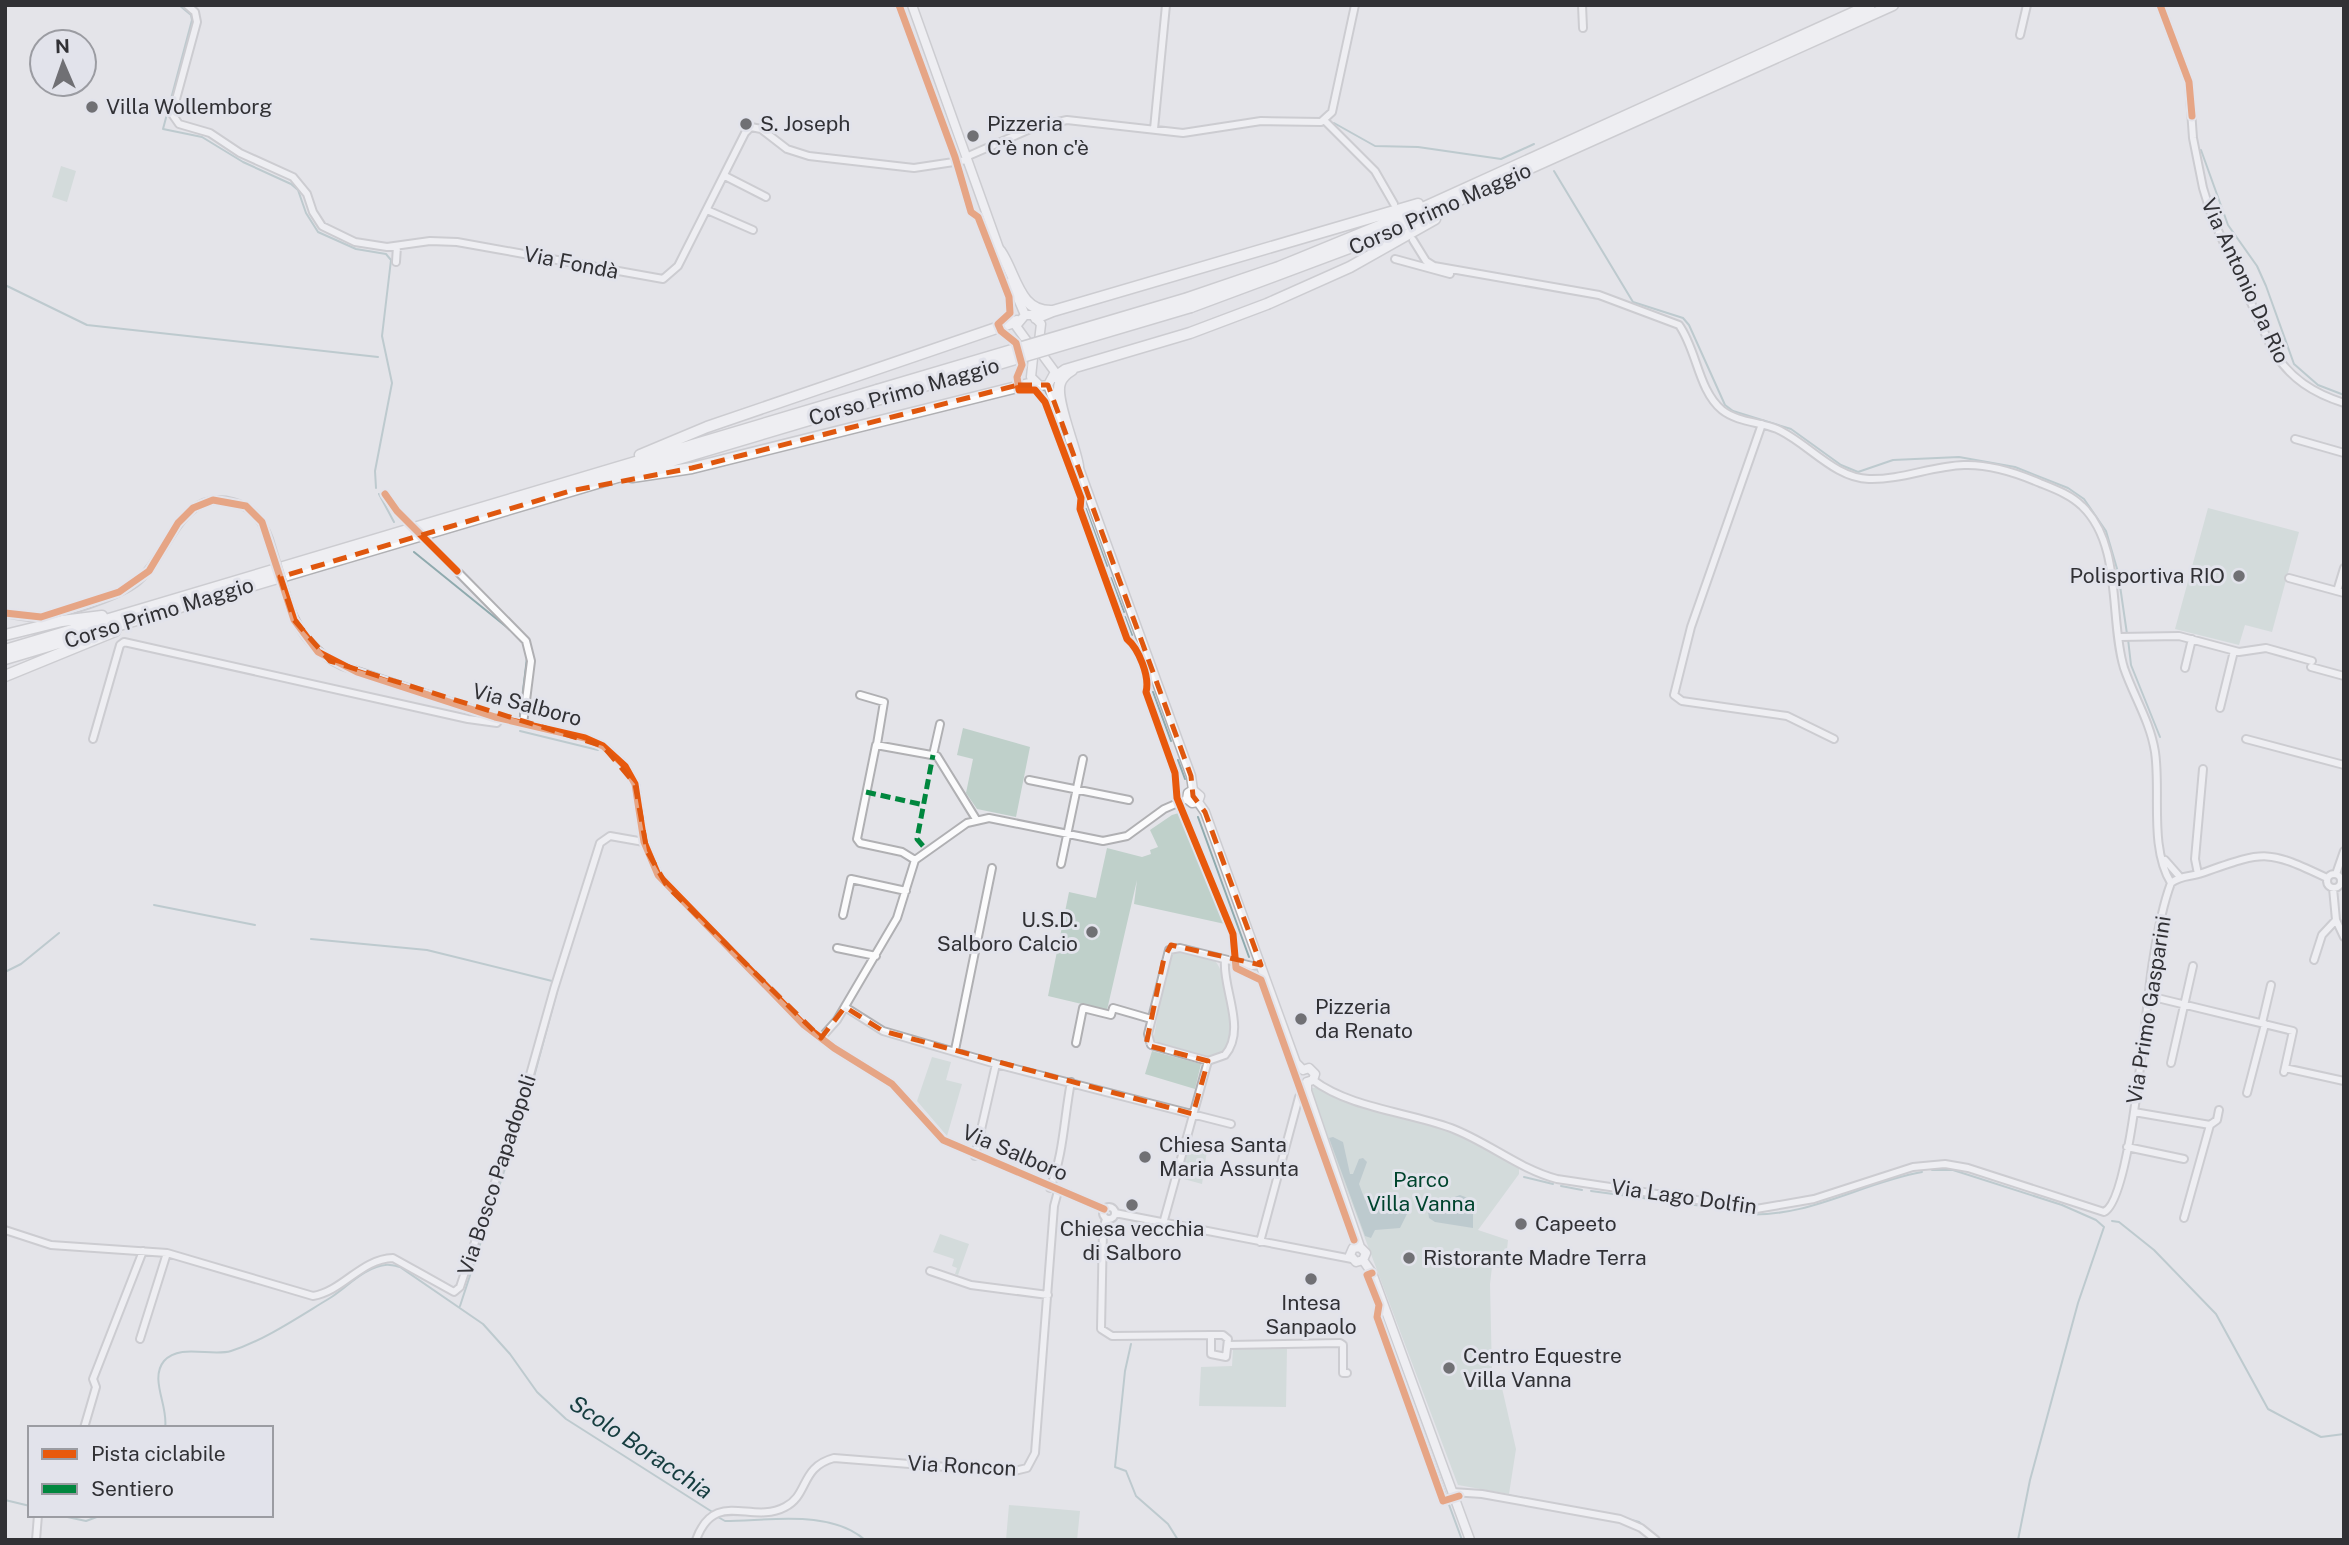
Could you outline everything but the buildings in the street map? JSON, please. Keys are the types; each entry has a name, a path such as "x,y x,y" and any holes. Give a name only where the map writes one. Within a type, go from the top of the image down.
{"highway":[{"name":"Corso Primo Maggio","path":"1190,302 1344,242 1870,5"},
{"name":"Corso Primo Maggio","path":"5,650 878,395 1190,302 1327,258 1490,188 1894,5"},
{"path":"1051,381 1072,370 1228,320 1331,277 1490,188"},
{"path":"1037,318 1462,190"},
{"path":"1000,251 1012,269 1024,301 1032,308 1053,311"},
{"path":"571,486 707,427 1021,318"},
{"path":"1072,370 1060,382 1059,397 1075,446 1078,466"},
{"path":"571,486 692,468 1033,383"},
{"name":"Corso Primo Maggio","path":"5,659 571,486"},
{"path":"5,676 68,653 112,632 155,619 170,610"},
{"path":"5,635 62,621 130,612"}],"main road":[{"path":"912,5 1000,251 1021,318 1018,332 1028,342 1033,358 1030,374 1033,383 1051,381"},
{"path":"1021,318 1037,318 1041,324 1039,341 1044,357 1054,368 1051,381 1078,466 1192,778 1193,790 1200,796 1198,802"},
{"path":"1193,790 1188,793 1187,799 1192,803 1198,802"},
{"path":"1198,802 1205,812 1296,1063 1303,1070 1301,1078 1309,1085 1357,1247 1366,1253 1363,1260"},
{"path":"1357,1247 1350,1253 1352,1259 1363,1260"},
{"path":"1363,1260 1372,1273 1469,1540"}],"street":[{"path":"187,5 195,12 197,22 173,114 178,124 210,134 240,153 293,177 302,185 317,220 326,229 362,244 397,246 396,262"},
{"path":"1154,130 1166,5"},
{"path":"1325,121 1332,112 1355,5"},
{"path":"1582,5 1583,28"},
{"path":"2020,35 2027,5"},
{"name":"Via Antonio Da Rio","path":"2160,5 2189,82 2193,138 2212,217 2273,351 2305,386 2344,403"},
{"path":"967,159 1050,122 1101,122 1194,133 1261,121 1325,121 1376,170 1394,204"},
{"name":"Via Fondà","path":"397,246 430,241 457,242 663,279 678,266 751,127 761,129 787,149 809,156 914,168 967,159"},
{"path":"724,176 766,197"},
{"path":"707,210 753,230"},
{"path":"1413,240 1426,261 1434,266 1600,295 1679,325 1714,400 1723,410 1778,430 1851,476 1868,479 1965,465 1986,467 2027,478 2069,496 2091,517 2103,545 2114,586 2125,637 2124,666 2152,734 2156,768 2157,830 2171,883 2180,877 2198,874 2237,859 2262,855 2289,861 2328,878"},
{"path":"1395,259 1439,273 1485,280 1500,278"},
{"path":"1762,424 1691,627 1674,695 1682,701 1787,716 1834,739"},
{"path":"2295,439 2344,453"},
{"name":"Via Salboro","path":"5,612 41,617 131,586 155,563 185,514 202,503 225,500 246,506 262,522 290,608 309,642 330,661 501,718 593,741 620,760 639,793 644,842 650,859 667,886 821,1038 892,1084 937,1135 975,1156 1050,1188 1098,1204 1104,1209 1111,1208 1115,1213 1164,1220 1352,1259"},
{"path":"2289,578 2340,592 2344,568"},
{"path":"457,571 526,641 531,661 523,724"},
{"path":"2125,637 2161,634 2193,639 2234,651 2266,648 2344,676"},
{"path":"2185,668 2193,639"},
{"name":"Via Salboro","path":"93,739 120,645 124,642 475,720 497,723 501,718"},
{"path":"2220,708 2234,651"},
{"path":"860,695 884,702 857,839 860,843 907,854 915,860"},
{"path":"933,755 940,724"},
{"path":"2246,738 2344,765"},
{"path":"877,744 933,755 976,819"},
{"path":"1061,864 1083,759"},
{"path":"2198,874 2195,859 2203,769"},
{"path":"1030,780 1129,800"},
{"path":"821,1038 845,1007 897,918 915,860 976,819 989,818 1093,840 1115,839 1127,836 1171,805 1187,799"},
{"name":"Via Bosco Papadopoli","path":"5,1230 51,1245 167,1254 302,1295 321,1294 369,1264 393,1258 413,1266 454,1292 460,1287 526,1089 600,843 610,836 644,842"},
{"path":"2328,878 2336,874 2344,851"},
{"path":"2164,858 2180,877"},
{"path":"955,1050 992,868"},
{"path":"2333,888 2341,882 2336,874"},
{"path":"2328,878 2328,884 2333,888 2336,920 2344,937"},
{"path":"843,915 851,879 906,891"},
{"name":"Via Primo Gasparini","path":"2104,1212 2114,1203 2127,1147 2156,943 2171,883"},
{"path":"2314,960 2322,935 2336,920"},
{"path":"837,948 876,956"},
{"path":"1225,960 1232,1007 1231,1043 1225,1055 1208,1061 1151,1045 1148,1039 1151,1019 1168,950 1180,948 1225,960 1261,965"},
{"path":"2171,1063 2193,965"},
{"path":"2247,1093 2271,985"},
{"path":"2149,996 2293,1031 2284,1070 2344,1081"},
{"path":"845,1007 883,1031 996,1064 1231,1124"},
{"path":"1076,1043 1083,1008 1111,1014 1113,1008 1151,1019"},
{"path":"1164,1220 1208,1061"},
{"path":"975,1156 996,1064"},
{"path":"1050,1188 1066,1130 1071,1082"},
{"path":"1260,1242 1298,1097 1309,1085"},
{"name":"Via Lago Dolfin","path":"1309,1085 1452,1128 1529,1169 1558,1179 1756,1209 1814,1199 1913,1167 1945,1164 1968,1168 2104,1212"},
{"path":"2185,1218 2210,1125 2217,1120 2219,1110"},
{"path":"2134,1112 2210,1125"},
{"path":"2127,1147 2184,1160"},
{"name":"Via Roncon","path":"696,1540 704,1523 715,1513 786,1507 796,1498 811,1470 834,1458 1010,1472 1027,1468 1035,1453 1054,1206 1058,1191"},
{"path":"1104,1209 1103,1214 1107,1219 1102,1252 1101,1329 1112,1336 1211,1335 1227,1337 1226,1357 1214,1357 1211,1335"},
{"path":"1107,1219 1112,1218 1115,1213"},
{"name":"Via Salboro","path":"1335,1254 1357,1247"},
{"path":"85,1426 96,1387 93,1379 143,1251"},
{"path":"1102,1252 1136,1252"},
{"path":"139,1339 167,1254"},
{"path":"930,1271 971,1285 1048,1295"},
{"path":"1228,1345 1340,1343 1343,1345 1343,1373 1347,1373"},
{"path":"1452,1492 1482,1493 1620,1519 1641,1528 1656,1540"},
{"path":"36,1540 38,1517"}],"highlighted area":[{"path":"1018,385 1048,385 1191,776 1193,796 1205,812 1261,965 1171,945 1164,958 1146,1045 1208,1061 1193,1114 883,1031 845,1007 821,1038 667,886 647,851 635,784 603,746 330,661 294,620 280,577 570,491 692,468"}],"green space":[{"path":"61,166 76,171 67,202 52,197"},
{"name":"Polisportiva RIO","path":"2208,508 2299,532 2272,632 2245,625 2239,645 2175,629"},
{"path":"963,728 1030,747 1016,817 977,809 966,793 973,759 957,755"},
{"path":"1182,812 1225,924 1134,904 1137,880 1107,1010 1048,996 1069,892 1096,898 1107,848 1142,857 1151,854 1150,850 1158,847 1150,830 1172,815"},
{"path":"1179,951 1215,961 1224,979 1230,1031 1225,1049 1210,1057 1153,1041 1168,959 1171,953"},
{"path":"1152,1051 1201,1064 1195,1089 1145,1074"},
{"path":"932,1057 951,1062 946,1080 962,1084 947,1136 917,1101"},
{"name":"Parco Villa Vanna","path":"1317,1087 1384,1112 1443,1127 1519,1167 1519,1174 1478,1230 1508,1240 1505,1268 1492,1267 1490,1284 1492,1375 1499,1375 1516,1449 1509,1494 1458,1485 1311,1095 1312,1088"},
{"path":"1190,1139 1208,1144 1202,1184 1180,1178"},
{"path":"940,1234 969,1244 958,1275 955,1274 957,1268 952,1266 954,1259 933,1252"},
{"path":"1287,1347 1286,1407 1199,1406 1201,1367 1232,1366 1233,1348"},
{"path":"1009,1505 1080,1511 1077,1540 1006,1540"}],"water":[{"path":"1329,1138 1343,1142 1350,1174 1353,1174 1359,1159 1363,1158 1367,1162 1359,1184 1365,1200 1391,1196 1407,1204 1408,1212 1400,1228 1375,1230 1371,1238 1365,1236"},
{"path":"1460,1195 1473,1200 1473,1228 1435,1222 1429,1218 1428,1211 1433,1205"}],"waterway":[{"path":"179,5 191,15 192,20 163,129 202,137 243,162 291,184 298,190 306,213 318,232 356,249 386,254 391,260 382,336 392,383 375,471 376,488"},
{"path":"1334,123 1375,146 1418,147 1501,159 1534,144"},
{"path":"2201,150 2228,225 2257,266 2266,286 2294,364 2318,385 2344,395"},
{"path":"1554,171 1633,302 1683,318 1689,325 1725,405 1733,411 1791,429 1841,465 1858,472 1893,460 1959,457 2015,467 2068,488 2084,499 2106,531 2118,572 2127,634"},
{"path":"5,285 87,325 378,357"},
{"path":"379,494 394,522"},
{"path":"1086,509 1107,566"},
{"path":"414,552 514,633"},
{"path":"1111,578 1124,612"},
{"path":"1125,617 1132,635"},
{"path":"2128,639 2131,665 2160,737"},
{"path":"520,715 527,658"},
{"path":"1153,692 1171,741"},
{"path":"520,731 598,750"},
{"path":"1178,760 1185,779"},
{"path":"1198,817 1249,957"},
{"path":"154,905 255,925"},
{"path":"5,972 21,964 59,933"},
{"path":"311,939 427,950 552,981"},
{"path":"460,1306 529,1095 559,984"},
{"path":"1932,1170 1953,1170 2062,1205 2096,1220 2104,1227 2078,1303 2030,1480 2018,1540"},
{"path":"1742,1214 1766,1214 1812,1206 1922,1172"},
{"path":"1524,1177 1553,1184"},
{"path":"1561,1186 1582,1190"},
{"path":"1591,1191 1702,1206"},
{"path":"2112,1221 2119,1222 2154,1250 2216,1314 2268,1409 2321,1437 2344,1434"},
{"name":"Scolo Boracchia","path":"165,1426 158,1376 164,1361 178,1353 223,1352 244,1346 294,1320 370,1270 390,1265 400,1267 483,1324 510,1354 537,1392 566,1419 714,1513"},
{"path":"1379,1314 1447,1498"},
{"path":"1131,1344 1125,1371 1115,1467 1126,1471 1136,1496 1168,1524 1178,1540"},
{"path":"1507,1495 1544,1502"},
{"name":"Scolo Boracchia","path":"5,1500 28,1506"},
{"path":"1448,1502 1462,1540"},
{"name":"Scolo Boracchia","path":"67,1517 86,1521 97,1517"},
{"name":"Scolo Boracchia","path":"718,1517 725,1521 817,1520 851,1530 865,1540"},
{"path":"1628,1519 1639,1522 1661,1540"}],"marked path":[{"path":"923,846 917,839 933,755"},
{"path":"866,792 924,805"}],"cycle path":[{"path":"899,5 955,157 971,212 978,217 1009,297 1010,313 998,324 1001,331 1016,343 1022,365 1017,377 1019,390 1035,390 1045,402 1081,498 1080,509 1127,639 1136,649 1142,664 1146,692 1175,773 1177,798 1233,934 1236,968 1261,980 1354,1240"},
{"path":"2160,5 2189,82 2192,116"},
{"path":"385,494 397,511 457,571"},
{"path":"5,613 41,617 119,592 149,571 178,523 193,508 213,500 246,506 262,522 294,620 318,652 357,672 495,717 585,738 603,746 625,766 635,784 644,842 658,875 804,1025 834,1048 892,1084 943,1140 1104,1209"},
{"path":"1372,1273 1367,1275 1379,1305 1377,1317 1443,1501 1459,1496"}],"place":[{"name":"Villa Wollemborg","path":"92,107"},
{"name":"S. Joseph","path":"746,124"},
{"name":"Pizzeria C'è non c'è","path":"973,136"},
{"name":"Polisportiva RIO","path":"2239,576"},
{"name":"U.S.D. Salboro Calcio","path":"1092,932"},
{"name":"Pizzeria da Renato","path":"1301,1019"},
{"name":"Chiesa Santa Maria Assunta","path":"1145,1157"},
{"name":"Chiesa vecchia di Salboro","path":"1132,1205"},
{"name":"Capeeto","path":"1521,1224"},
{"name":"Ristorante Madre Terra","path":"1409,1258"},
{"name":"Intesa Sanpaolo","path":"1311,1279"},
{"name":"Centro Equestre Villa Vanna","path":"1449,1368"}]}
